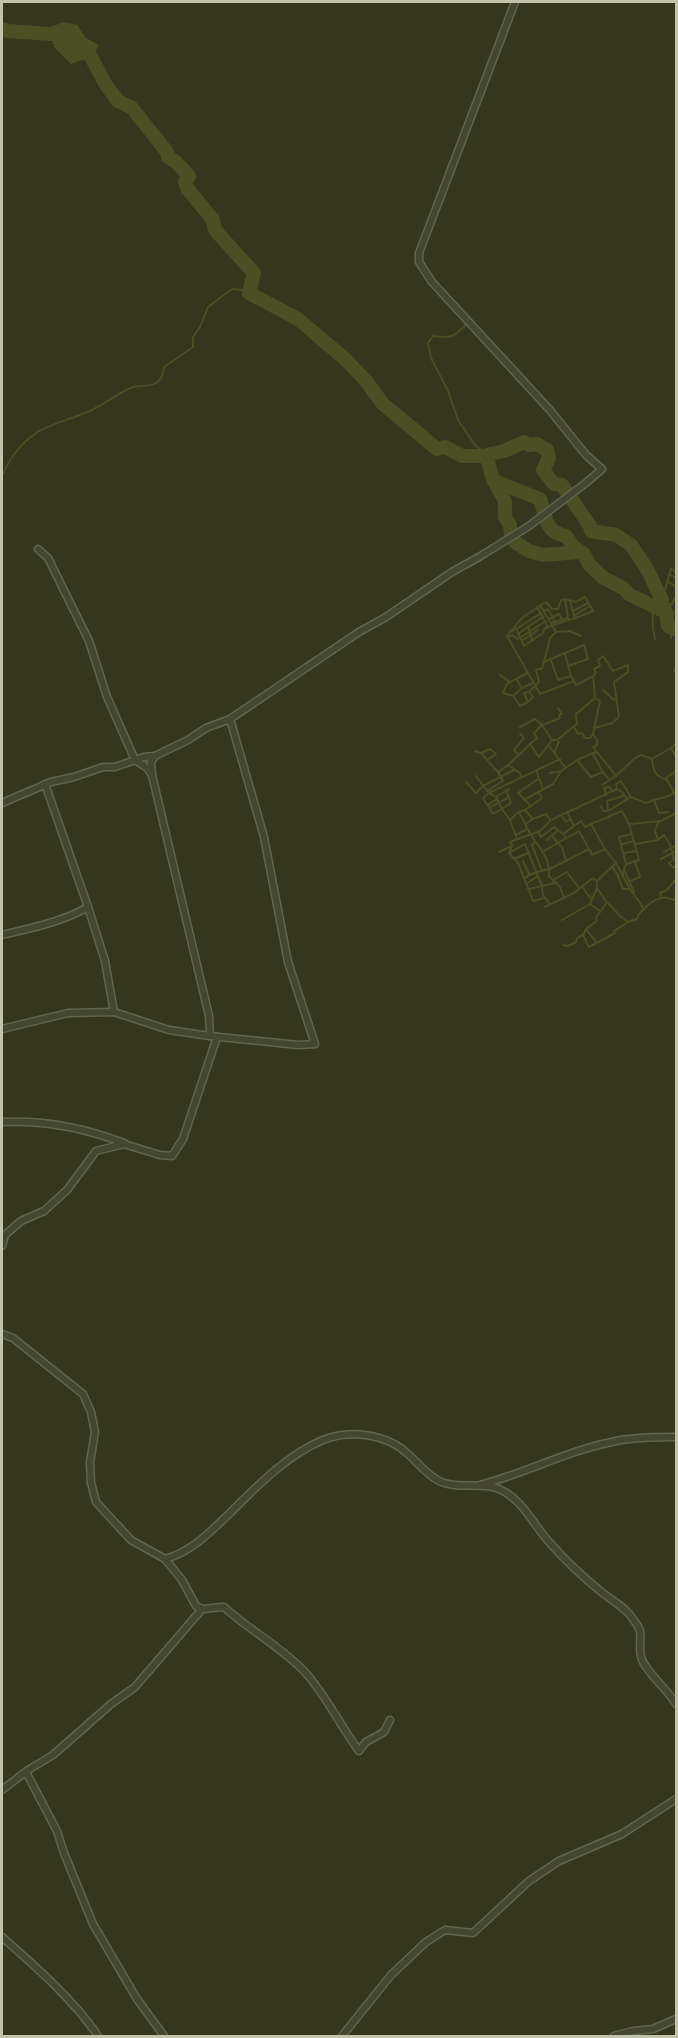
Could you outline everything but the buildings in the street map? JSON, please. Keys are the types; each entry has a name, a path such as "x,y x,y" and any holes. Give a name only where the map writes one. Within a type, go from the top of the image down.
{"street":[{"path":"2,802 45,784 155,756 188,740 206,728 230,718 452,572 479,558 529,526 602,469 432,282 418,262 419,253 515,2"},
{"path":"38,549 48,558 89,640 107,697 135,760 147,768 152,775"},
{"path":"2,1029 68,1013 114,1012 169,1030 213,1037 298,1045 315,1044 288,962 264,837 230,718"},
{"path":"2,1122 57,1125 91,1132 160,1155 172,1156 183,1139 213,1037 152,775 151,762 155,756"},
{"path":"45,784 105,961 114,1012"},
{"path":"2,935 75,914 88,907"},
{"path":"2,1246 5,1235 21,1221 44,1211 67,1191 96,1151 124,1144"},
{"path":"2,1334 13,1338 83,1394 91,1412 95,1432 90,1462 96,1502 131,1540 165,1559 182,1580 196,1606 202,1609 224,1607 285,1653 306,1673 359,1751 366,1742 384,1732 390,1720"},
{"path":"165,1559 179,1555 194,1546 266,1478 300,1452 341,1434 361,1435 390,1441 408,1454 423,1470 440,1481 499,1488 512,1496 549,1542 598,1590 632,1616 640,1631 639,1646 642,1660 676,1704"},
{"path":"473,1486 508,1478 529,1468 617,1440 676,1437"},
{"path":"2,1790 54,1755 111,1704 135,1687 202,1609"},
{"path":"26,1772 57,1831 93,1924 137,1999 164,2037"},
{"path":"342,2037 391,1975 426,1942 445,1930 473,1933 530,1881 559,1861 622,1834 676,1799"},
{"path":"2,1937 59,1991 98,2037"},
{"path":"614,2037 633,2031 653,2029 676,2019"}],"shaded area":[{"path":"64,22 77,25 86,38 99,45 92,57 71,64 54,47 50,27"}],"waterway":[{"path":"2,29 51,34 66,33 78,42 91,57 106,85 118,101 132,108 167,152 168,157 189,176 185,182 187,188 213,220 215,230 254,273 249,293 298,319 345,359 366,381 383,404 437,449 445,447 462,456 485,456 494,481 540,499 550,527 566,536 602,577 623,588 630,595 666,612 668,626 676,628"},
{"path":"2,476 16,452 36,433 92,410 133,387 156,383 160,380 164,367 193,347 193,337 208,307 232,289 249,293"},
{"path":"468,322 453,335 433,336 428,343 431,358 448,391 458,420 485,456"},
{"path":"489,454 504,451 524,442 529,445 537,444 547,450 549,458 543,470 554,484 562,485 590,526 591,531 616,535 631,545 647,569 662,600 661,610"},
{"path":"494,481 505,501 505,517 510,525 511,537 515,542 529,551 543,555 580,552"},
{"path":"666,612 671,605 662,600 671,569 676,572"},
{"path":"669,574 676,578"},
{"path":"667,581 676,587"},
{"path":"515,626 524,646 543,633 544,629 593,611 585,597 576,602 561,600 558,609 552,609 546,602 523,617 521,619 507,636 540,694 574,681 576,685 593,676"},
{"path":"671,605 676,597"},
{"path":"565,600 568,618"},
{"path":"570,601 575,619"},
{"path":"573,611 588,603"},
{"path":"540,605 556,632 569,631 581,636"},
{"path":"575,615 590,606"},
{"path":"537,607 548,627"},
{"path":"654,607 655,639"},
{"path":"544,611 548,609 555,621"},
{"path":"668,609 676,614"},
{"path":"513,631 541,613"},
{"path":"549,619 559,614 562,619"},
{"path":"519,633 544,616"},
{"path":"551,623 568,618"},
{"path":"508,637 512,635 518,639 546,621"},
{"path":"528,626 532,640"},
{"path":"671,638 673,629"},
{"path":"523,640 538,630"},
{"path":"544,662 550,638 556,632"},
{"path":"529,692 533,697 528,702 524,693 529,692 539,682 536,670 542,668 544,662 584,645 588,659 568,666"},
{"path":"565,654 571,676"},
{"path":"593,734 600,701 595,698 593,676 596,673 594,669 600,666 598,660 603,656 613,671 628,665 628,672 614,682 619,717 612,723 594,728"},
{"path":"550,658 558,680 571,676 574,681"},
{"path":"522,688 516,679 527,673"},
{"path":"500,675 510,682"},
{"path":"516,679 507,684 503,693 513,696 522,688 533,683"},
{"path":"603,690 614,700 617,698"},
{"path":"514,697 520,706 528,702"},
{"path":"520,727 535,719 542,725 534,733 537,738 530,744 539,757 552,740 557,740 577,724 576,714 595,698"},
{"path":"552,740 542,725 560,718 559,715 562,714 558,708"},
{"path":"574,727 578,734 582,733 585,738 590,738 593,734 597,740 597,745 593,747 616,776 641,755 652,759 671,748 676,757"},
{"path":"518,754 514,750 524,738 520,734"},
{"path":"554,753 559,742 557,740"},
{"path":"508,765 530,744"},
{"path":"671,748 676,744"},
{"path":"549,746 565,767"},
{"path":"481,753 490,749 496,754 487,760"},
{"path":"475,751 481,753 498,772"},
{"path":"550,773 561,771 577,760 596,752"},
{"path":"593,754 603,772"},
{"path":"489,793 560,759"},
{"path":"652,759 655,772 667,780"},
{"path":"577,760 591,777 603,772 609,780"},
{"path":"487,791 503,781 498,772 508,765 520,773 521,777"},
{"path":"466,782 476,793 483,786 514,770"},
{"path":"536,770 543,789"},
{"path":"524,800 553,784 561,771"},
{"path":"676,771 666,778 676,796"},
{"path":"476,776 489,793 483,798 493,814 502,809 510,820"},
{"path":"602,785 616,776"},
{"path":"531,806 518,793 538,779"},
{"path":"627,799 617,789 616,784 621,781 631,797"},
{"path":"606,795 604,788 609,787 613,791"},
{"path":"496,797 509,789"},
{"path":"499,852 512,846 510,842 540,831 551,820 617,789"},
{"path":"489,793 496,797 502,809 511,803 506,790"},
{"path":"668,812 659,813 654,800 669,796 676,791"},
{"path":"525,810 542,798 538,792"},
{"path":"608,811 607,801 623,796"},
{"path":"491,807 509,797"},
{"path":"601,806 603,811 608,811 631,797 646,803 654,800"},
{"path":"488,805 497,799"},
{"path":"517,839 510,820 518,812 525,810 533,819"},
{"path":"605,849 591,824 622,811 629,824 639,860 626,864 622,875"},
{"path":"518,812 548,863 549,876 560,887 564,898"},
{"path":"567,812 574,826 581,821 585,827 591,824"},
{"path":"629,824 661,821 676,813"},
{"path":"525,824 546,814 550,820"},
{"path":"561,815 566,822 570,819"},
{"path":"635,844 658,840 655,830 659,821"},
{"path":"538,831 541,837 554,827 566,838"},
{"path":"563,834 573,827"},
{"path":"516,835 527,829"},
{"path":"547,840 558,830"},
{"path":"552,836 558,843 579,831 589,849"},
{"path":"626,864 619,837 632,834"},
{"path":"658,840 664,835 671,846 674,860 669,863 672,867 676,867"},
{"path":"622,844 634,841"},
{"path":"535,842 532,845 542,871"},
{"path":"544,851 558,843 562,847 566,861"},
{"path":"509,853 525,844 542,886 543,895 550,904"},
{"path":"664,852 676,845"},
{"path":"512,846 509,853 518,863 533,901 545,898"},
{"path":"524,878 550,869 589,849 592,855 605,849 616,863"},
{"path":"624,853 636,851"},
{"path":"661,859 676,851"},
{"path":"514,859 528,853"},
{"path":"523,861 529,874"},
{"path":"630,881 640,877 635,862"},
{"path":"597,881 616,863 630,889"},
{"path":"612,866 619,877"},
{"path":"624,870 634,892"},
{"path":"553,880 567,872 579,888"},
{"path":"527,883 537,877"},
{"path":"618,877 623,889 630,889 644,910"},
{"path":"545,907 574,893 593,878 597,881 597,888"},
{"path":"662,898 660,893 667,890 676,879"},
{"path":"529,889 554,883"},
{"path":"582,886 592,899"},
{"path":"562,920 590,904 597,888 606,901"},
{"path":"563,945 568,946 583,935 589,947 615,933 614,931 628,922 637,919 655,900 665,898 676,900"},
{"path":"583,935 586,929 597,921 596,918 607,902 628,922"},
{"path":"590,904 600,911"},
{"path":"586,929 596,942"}]}
